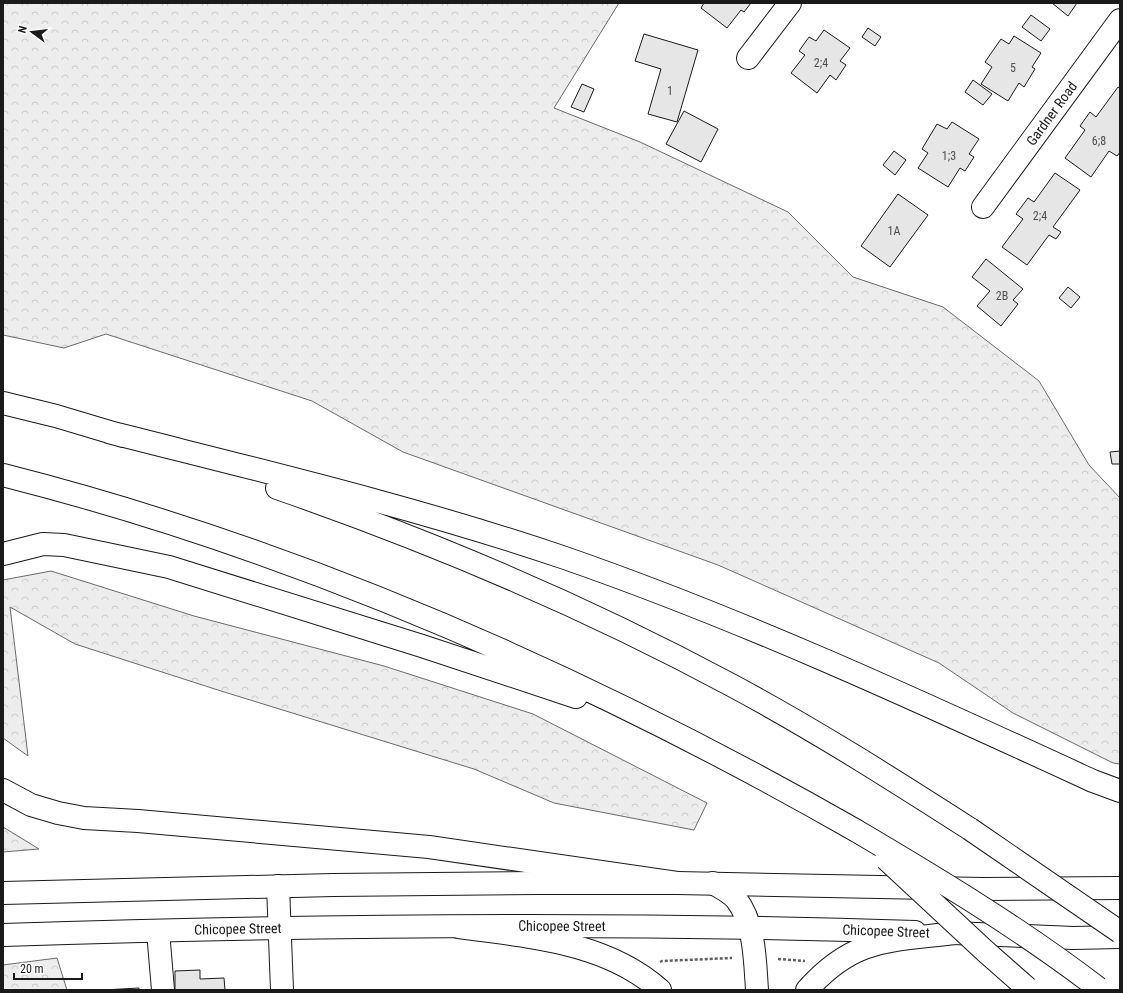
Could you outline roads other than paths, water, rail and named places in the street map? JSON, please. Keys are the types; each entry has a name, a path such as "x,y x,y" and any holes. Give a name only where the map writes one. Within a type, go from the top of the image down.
{"main road":[{"path":"748,58 790,3"},
{"name":"Gardner Road","path":"983,207 1120,20"},
{"path":"3,403 109,432 361,496 486,532 571,560 641,585 769,635 871,679 1093,781 1120,791"},
{"path":"109,432 174,452 290,492 406,536 517,582 626,632 733,686 839,746 970,828 1120,918"},
{"path":"3,475 174,524 304,568 395,604 485,643 664,727 753,773 855,830 992,914 1066,963 1100,989"},
{"path":"3,554 42,544 64,545 169,567 414,644 664,727"},
{"path":"3,790 31,805 58,814 84,818 138,821 429,847 677,883"},
{"path":"970,828 1120,932"},
{"path":"855,830 979,946 1029,989"},
{"path":"3,894 278,886 531,883 677,883 983,889 1120,888"},
{"path":"713,884 735,898 746,916 754,958 757,990"},
{"path":"278,886 282,990"},
{"path":"459,927 541,938 572,945 617,962 635,972 660,990"},
{"name":"Chicopee Street","path":"3,935 158,931 459,927 749,928 955,933 1073,938 1120,937"},
{"path":"158,931 164,990"},
{"path":"808,990 828,969 859,948 878,942 955,933"}]}
